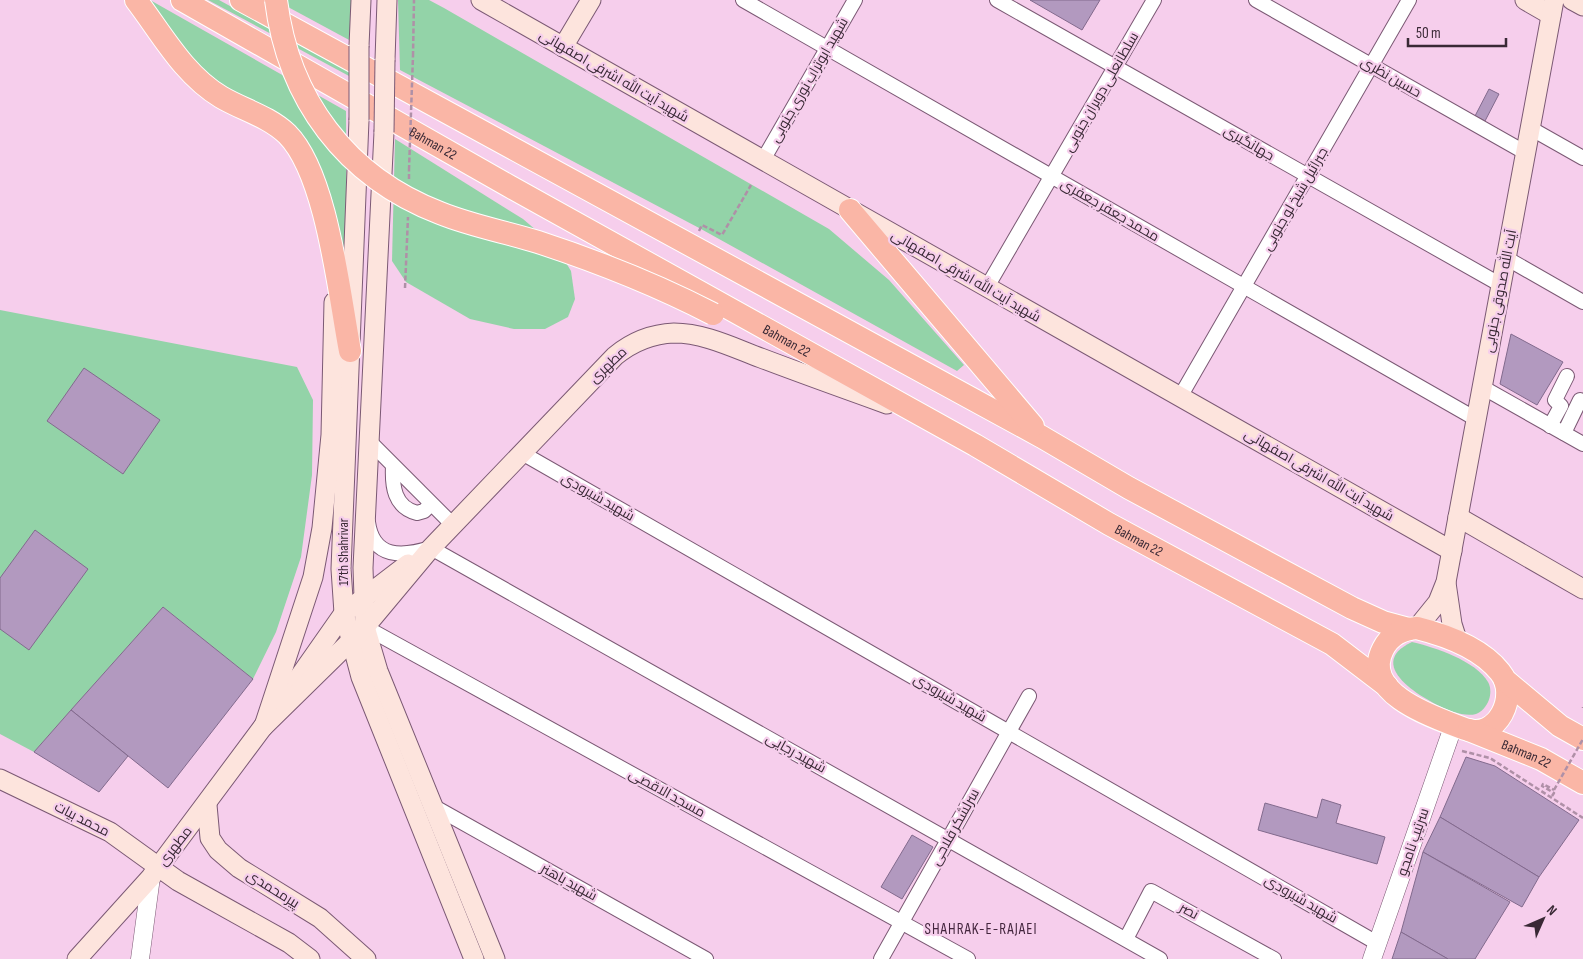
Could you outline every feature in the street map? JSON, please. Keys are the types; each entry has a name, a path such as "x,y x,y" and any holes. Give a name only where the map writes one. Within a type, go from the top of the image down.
{"highway":[{"path":"136,0 172,52 192,73 220,96 271,121 287,135 301,153 314,179 325,216 350,351"},
{"name":"Bahman 22","path":"182,0 1001,460 1108,524 1332,644 1387,686"},
{"path":"242,0 1042,437 1128,488 1352,608 1383,622 1413,628 1458,643 1486,659 1501,672 1505,680 1508,698 1501,715 1487,727 1462,735 1419,710 1387,686 1380,669 1382,651 1392,636 1413,628"},
{"path":"276,0 280,28 308,103 326,129 352,158 402,195 439,213 620,270 713,314 1001,460"},
{"path":"850,210 1042,437"},
{"path":"1505,680 1560,726 1583,739"},
{"name":"Bahman 22","path":"1462,735 1541,758 1583,783"}],"main road":[{"name":"17th Shahrivar","path":"361,0 341,569 344,613 361,677 474,959"},
{"name":"17th Shahrivar","path":"387,0 384,132 366,512 364,597 366,627 378,671 495,959"},
{"name":"شهید آیت الله اشرفی اصفهانی","path":"481,0 1452,551"},
{"path":"564,47 590,0"},
{"path":"1525,0 1553,7"},
{"path":"1572,0 1583,6"},
{"name":"آیت الله صدوقی جنوبی","path":"1446,582 1553,7"},
{"path":"263,727 313,577 322,528 331,435 335,270"},
{"name":"مطهری","path":"431,548 614,356 646,337 676,333 708,339 900,409"},
{"path":"1458,517 1583,589"},
{"path":"263,727 344,613 431,548"},
{"path":"263,727 351,643 431,548"},
{"path":"1413,628 1438,602 1446,582"},
{"path":"1446,582 1452,624 1458,643"},
{"name":"مطهری","path":"77,959 155,872 207,805 263,727"},
{"name":"محمد بیات","path":"0,779 110,832 155,872"},
{"name":"پیرمحمدی","path":"207,805 210,838 218,850 240,868 320,918 366,959"},
{"path":"155,872 178,881 289,951 310,959"}],"street":[{"name":"محمد جعفر جعفری","path":"743,0 1476,419"},
{"name":"شهید ابوتراب نوری جنوبی","path":"763,160 856,0"},
{"name":"جهانگیری","path":"997,0 1501,285"},
{"name":"سلطانعلی دویران جنوبی","path":"987,287 1154,0"},
{"name":"حسین نظری","path":"1256,0 1526,153"},
{"name":"جبرائیل شیخ لو جنوبی","path":"1180,397 1410,0"},
{"path":"1530,128 1583,158"},
{"path":"1506,258 1583,302"},
{"path":"1550,426 1561,406 1555,400 1567,376"},
{"path":"1482,387 1583,444"},
{"path":"1564,433 1580,400"},
{"path":"370,442 452,525"},
{"name":"شهید شیرودی","path":"522,453 1009,732 1374,951"},
{"path":"393,466 392,482 395,496 402,506 417,513 424,511 431,504"},
{"path":"366,512 373,538 390,553 408,555 431,548"},
{"name":"شهید رجایی","path":"431,548 1160,959"},
{"name":"مسجد الاقصی","path":"366,627 968,959"},
{"name":"سرلشکر فلاحی","path":"881,959 1029,696"},
{"name":"سرتیپ نامجو","path":"1374,951 1462,735"},
{"name":"شهید باهنر","path":"433,806 706,959"},
{"path":"140,959 155,872"},
{"name":"نصر","path":"1126,939 1151,891 1274,959"}],"path":[{"path":"409,180 414,0"},
{"path":"702,225 722,235 751,186"},
{"path":"405,288 408,210"},
{"path":"1462,735 1490,758 1552,796 1583,818"},
{"path":"1552,796 1554,793 1542,786 1543,784 1554,790 1583,739"}],"green space":[{"path":"150,0 346,111 347,261 340,259 332,199 319,172 214,85 180,49"},
{"path":"208,0 219,0 349,71 349,76"},
{"path":"275,0 351,0 351,41"},
{"path":"398,0 429,0 829,229 889,280 964,365 957,371 701,229 400,70"},
{"path":"395,139 523,219 557,248 571,271 575,299 568,317 545,329 514,329 470,319 406,282 392,261"},
{"path":"0,310 297,367 313,400 312,475 301,557 276,632 253,679 163,607 34,752 0,734"},
{"path":"1412,642 1454,656 1482,674 1490,686 1490,696 1487,705 1480,712 1473,715 1454,712 1416,693 1404,683 1396,673 1393,662 1398,652"}],"building":[{"path":"1030,0 1100,0 1082,30"},
{"path":"1489,89 1499,94 1485,121 1475,116"},
{"path":"1511,334 1563,362 1537,405 1500,384"},
{"path":"84,368 160,420 123,474 47,421"},
{"path":"35,530 88,569 29,650 0,629 0,578"},
{"path":"163,607 253,679 168,788 71,710"},
{"path":"71,710 128,756 99,792 34,752"},
{"path":"1466,757 1495,766 1579,820 1539,877 1440,817"},
{"path":"1322,799 1341,805 1336,823 1385,837 1377,864 1258,830 1265,803 1317,818"},
{"path":"1440,817 1539,877 1522,907 1423,852"},
{"path":"912,835 933,847 902,899 881,887"},
{"path":"1423,852 1510,902 1475,959 1448,959 1401,932"},
{"path":"1401,932 1448,959 1392,959"}],"district":[{"name":"SHAHRAK-E-RAJAEI","path":"981,929"}]}
